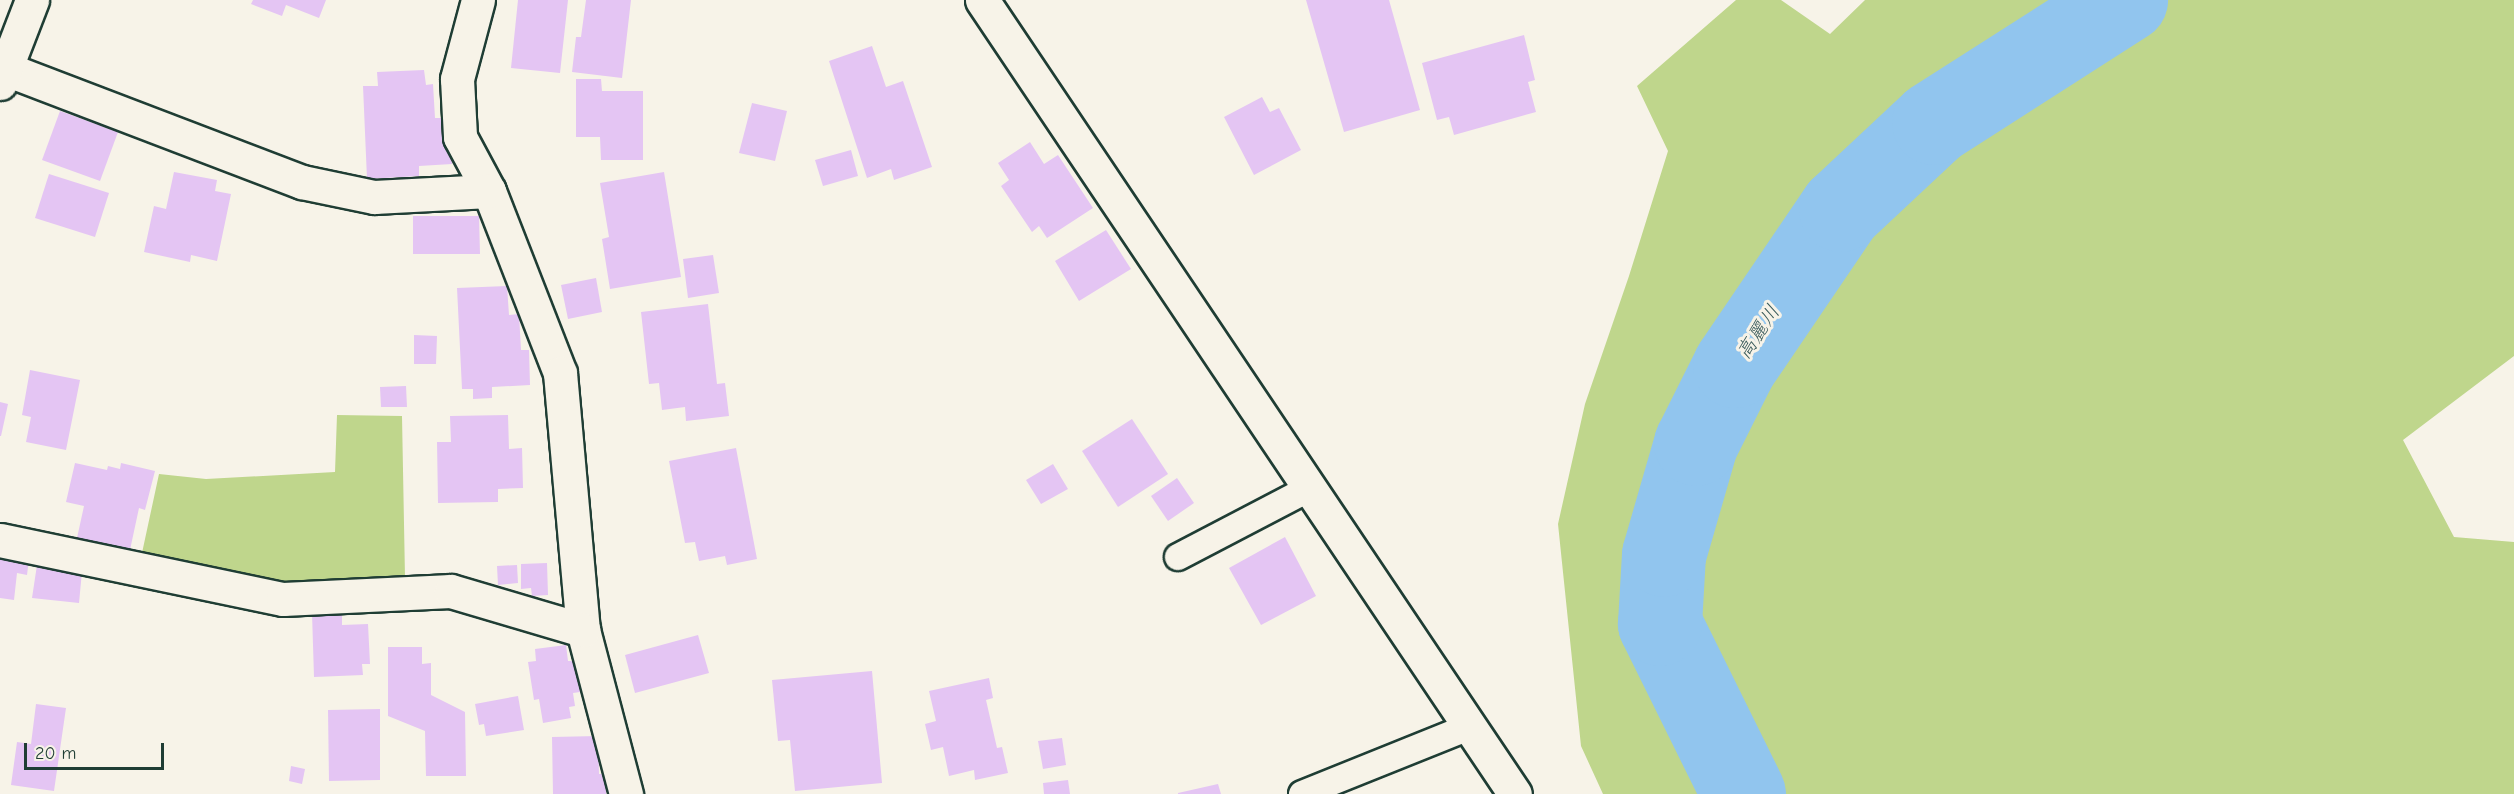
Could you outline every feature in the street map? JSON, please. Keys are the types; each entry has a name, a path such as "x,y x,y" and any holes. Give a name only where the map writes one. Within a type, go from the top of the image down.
{"street":[{"path":"32,0 9,37 3,76 302,182 374,196 489,191"},
{"path":"478,0 457,79 460,137 489,191 560,373 583,630 626,794"},
{"path":"982,0 1515,794"},
{"path":"0,540 283,599 451,591 583,630"}],"lane":[{"path":"1178,557 1310,488"},
{"path":"1302,794 1471,726"}],"green space":[{"path":"1736,0 1781,0 1830,34 1865,0 2514,0 2514,356 2403,440 2454,537 2514,542 2514,794 1603,794 1581,746 1558,524 1585,404 1629,276 1668,151 1637,86"},
{"path":"337,415 402,416 405,577 295,587 142,553 159,474 206,479 335,472"}],"building":[{"path":"253,0 326,0 319,18 286,5 282,16 251,4"},
{"path":"518,0 568,0 560,73 511,68"},
{"path":"586,0 631,0 622,78 572,72 576,37 581,37"},
{"path":"1306,0 1389,0 1420,110 1344,132"},
{"path":"1524,35 1535,80 1528,82 1536,112 1454,135 1449,117 1437,120 1422,63"},
{"path":"872,46 886,87 903,81 932,167 894,180 891,169 867,178 829,61"},
{"path":"424,70 426,85 433,84 435,118 441,118 442,136 450,135 452,164 419,166 419,176 367,179 363,86 378,86 377,72"},
{"path":"576,79 601,79 602,91 643,91 643,160 601,160 600,137 576,137"},
{"path":"1262,97 1270,112 1279,108 1301,150 1254,175 1224,117"},
{"path":"752,103 787,111 775,161 739,153"},
{"path":"60,111 118,132 100,181 42,160"},
{"path":"1030,142 1044,164 1058,155 1093,208 1047,238 1039,226 1032,232 1001,186 1009,180 998,163"},
{"path":"851,150 858,176 823,186 815,160"},
{"path":"174,172 217,180 215,191 231,194 217,261 191,255 190,262 144,252 154,206 166,209"},
{"path":"664,172 681,277 610,289 602,239 609,237 600,183"},
{"path":"49,174 109,193 95,237 35,218"},
{"path":"413,216 479,216 480,254 413,254"},
{"path":"1106,230 1131,269 1079,301 1055,261"},
{"path":"713,255 719,293 688,298 683,259"},
{"path":"596,278 602,312 568,319 561,285"},
{"path":"507,286 509,315 519,314 521,350 529,350 530,385 492,387 492,398 473,399 473,389 462,389 457,288"},
{"path":"708,304 717,384 725,383 729,416 686,421 685,407 662,410 659,383 649,384 641,312"},
{"path":"414,335 437,336 436,364 414,364"},
{"path":"30,370 80,380 66,450 26,442 31,417 22,415"},
{"path":"406,386 407,407 381,407 380,387"},
{"path":"0,402 8,404 1,436 0,436"},
{"path":"508,415 509,449 522,448 523,488 498,489 498,502 438,503 437,442 451,442 450,416"},
{"path":"1132,419 1168,474 1118,507 1082,451"},
{"path":"736,448 757,559 727,565 725,556 699,561 695,542 685,543 669,461"},
{"path":"75,463 107,470 108,466 120,469 121,463 155,471 145,510 139,508 130,550 77,538 84,506 66,502"},
{"path":"1053,464 1068,489 1041,504 1026,480"},
{"path":"1177,478 1194,503 1168,521 1151,496"},
{"path":"1285,537 1316,596 1261,625 1229,568"},
{"path":"0,555 29,559 27,575 17,573 14,600 0,598"},
{"path":"547,563 548,595 532,596 531,588 521,589 521,564"},
{"path":"37,565 82,571 79,603 32,598"},
{"path":"517,565 518,583 498,585 497,566"},
{"path":"342,612 342,625 368,624 370,664 362,664 363,675 314,677 312,613"},
{"path":"698,635 709,673 635,693 625,655"},
{"path":"566,645 568,661 574,661 580,692 573,693 575,706 569,707 571,718 543,723 539,699 534,700 528,662 536,661 535,649"},
{"path":"388,647 422,647 422,664 431,663 431,695 465,712 466,776 426,776 425,731 388,716"},
{"path":"872,671 882,783 795,791 790,740 778,741 772,680"},
{"path":"989,678 993,698 986,700 997,748 1002,747 1008,773 975,780 974,770 949,776 943,747 931,750 925,724 936,721 929,691"},
{"path":"518,696 524,730 486,736 484,724 479,725 475,704"},
{"path":"36,704 66,708 54,791 11,785 17,742 31,744"},
{"path":"380,709 380,780 329,781 328,710"},
{"path":"598,736 599,774 606,774 606,794 553,794 552,737"},
{"path":"1062,738 1066,765 1043,769 1038,741"},
{"path":"291,766 305,769 302,784 289,781"},
{"path":"1068,780 1070,794 1044,794 1043,783"},
{"path":"1218,784 1221,794 1178,794 1178,793"}],"waterway":[{"name":"高麗川","path":"1744,794 1660,624 1664,555 1696,444 1735,366 1841,210 1934,123 2126,0"}]}
